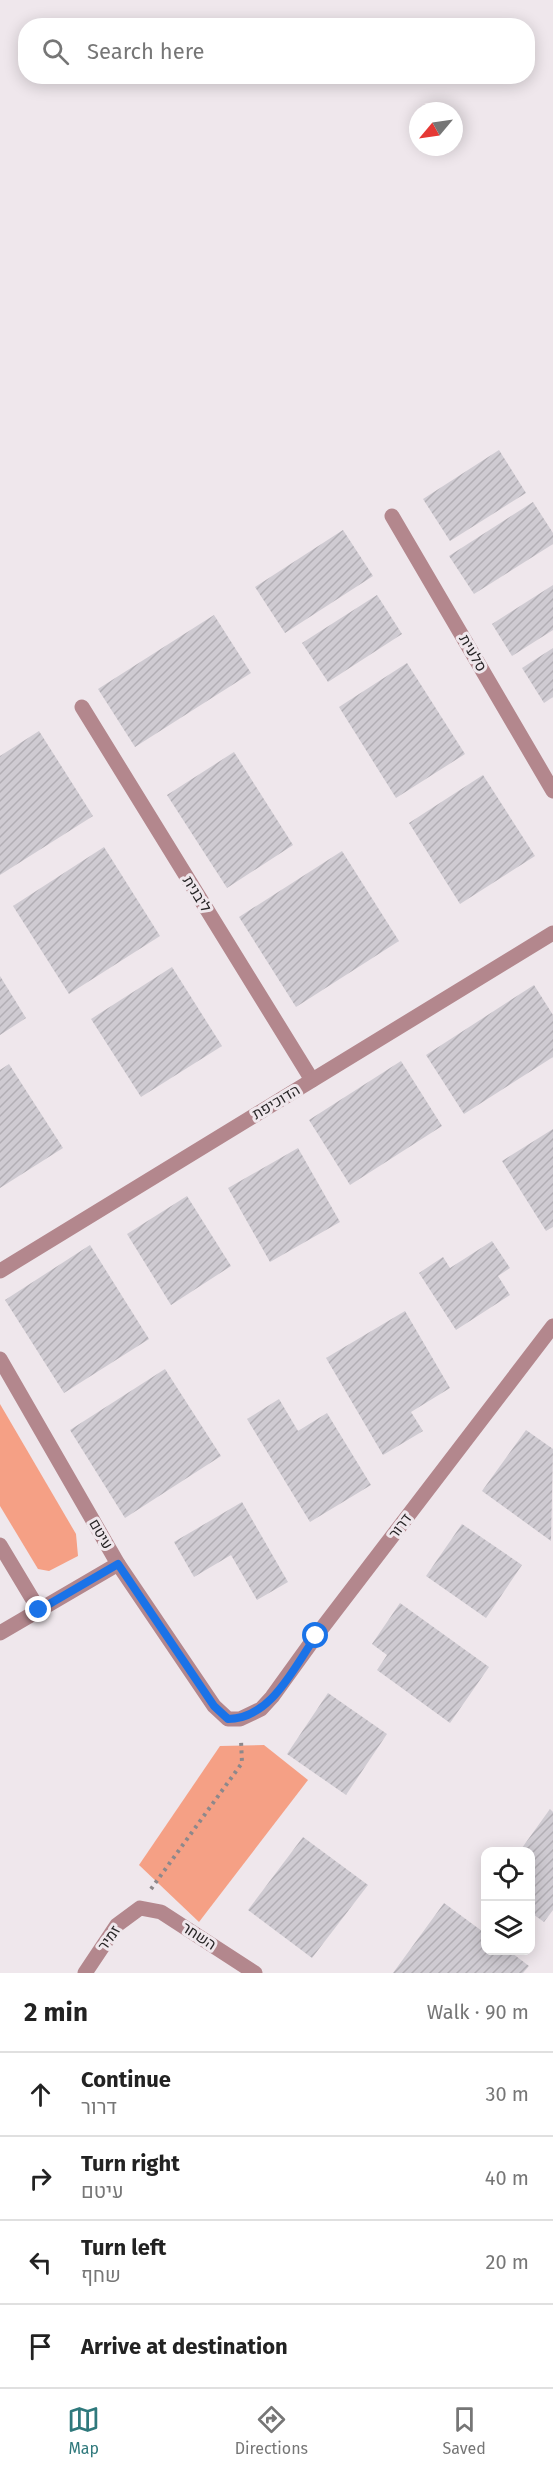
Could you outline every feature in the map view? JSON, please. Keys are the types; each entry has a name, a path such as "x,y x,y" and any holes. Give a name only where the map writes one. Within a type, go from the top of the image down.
{"street":[{"name":"סלעית","path":"392,516 553,791"},
{"name":"ליבנית","path":"82,707 312,1080"},
{"name":"הדוכיפת","path":"3,1264 553,933"},
{"name":"דרור","path":"240,1719 261,1709 272,1697 553,1326"},
{"name":"עיטם","path":"0,1359 118,1564 214,1706 228,1719 240,1719"},
{"path":"0,1545 39,1610"},
{"path":"0,1633 118,1564"},
{"name":"זמיר","path":"85,1973 117,1925 140,1908"},
{"name":"השחר","path":"140,1908 161,1912 255,1973"}],"path":[{"path":"140,1908 153,1885 242,1763 240,1719"}],"shaded area":[{"path":"0,1404 76,1534 78,1556 49,1571 38,1569 0,1506"},
{"path":"264,1745 308,1780 199,1922 139,1865 220,1746"}],"building":[{"path":"499,450 526,493 450,541 423,499"},
{"path":"533,502 553,533 553,544 474,594 449,556"},
{"path":"343,530 373,576 285,633 255,587"},
{"path":"553,585 553,630 512,656 492,624"},
{"path":"377,595 402,634 328,682 302,643"},
{"path":"214,615 251,673 135,747 98,689"},
{"path":"553,648 553,697 544,703 522,668"},
{"path":"407,663 465,754 396,798 339,707"},
{"path":"39,731 93,816 0,875 0,756"},
{"path":"234,752 293,845 227,888 167,795"},
{"path":"483,775 535,856 460,904 409,823"},
{"path":"104,847 160,936 69,994 13,906"},
{"path":"342,851 399,941 296,1007 239,917"},
{"path":"172,967 222,1046 141,1097 91,1019"},
{"path":"0,976 26,1018 0,1035"},
{"path":"534,985 553,1015 553,1057 464,1114 426,1055"},
{"path":"401,1061 442,1126 350,1185 309,1120"},
{"path":"9,1064 63,1148 0,1188 0,1070"},
{"path":"553,1129 553,1227 546,1231 502,1161"},
{"path":"298,1148 340,1222 270,1262 228,1188"},
{"path":"187,1196 231,1266 171,1305 127,1234"},
{"path":"492,1241 510,1268 498,1276 510,1295 456,1330 419,1273 443,1257 450,1268"},
{"path":"90,1245 149,1339 64,1393 5,1300"},
{"path":"405,1311 450,1388 411,1412 423,1431 383,1455 326,1358"},
{"path":"165,1369 221,1456 125,1518 70,1430"},
{"path":"279,1399 298,1431 327,1413 371,1485 310,1522 247,1419"},
{"path":"526,1430 553,1449 551,1541 482,1491"},
{"path":"242,1502 288,1582 257,1600 231,1555 194,1577 174,1542"},
{"path":"462,1524 522,1565 486,1618 426,1576"},
{"path":"400,1603 489,1667 450,1723 377,1670 387,1655 372,1644"},
{"path":"328,1693 387,1734 346,1795 287,1754"},
{"path":"550,1809 553,1812 553,1910 544,1922 535,1916 535,1847 523,1847"},
{"path":"303,1837 368,1885 312,1958 248,1910"},
{"path":"444,1903 481,1930 481,1955 515,1955 529,1966 523,1973 393,1973"}],"route":[{"path":"39,1610 118,1564 214,1706 228,1719 240,1719 261,1709 316,1636"}]}
